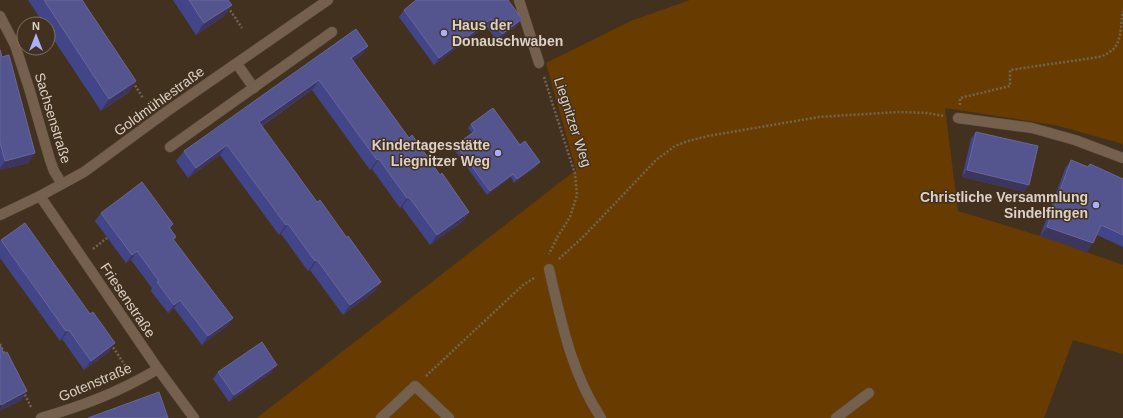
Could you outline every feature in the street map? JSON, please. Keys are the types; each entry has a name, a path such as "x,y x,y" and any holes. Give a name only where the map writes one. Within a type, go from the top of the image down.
{"street":[{"name":"Goldmühlestraße","path":"0,214 40,196 84,172 166,112 328,0"},
{"name":"Liegnitzer Weg","path":"519,0 539,63"},
{"name":"Sachsenstraße","path":"0,16 15,45 54,172 62,184"},
{"path":"170,147 332,32"},
{"path":"237,64 254,88"},
{"path":"958,118 1032,128 1075,140 1123,158"},
{"name":"Friesenstraße","path":"40,196 158,369 194,418"},
{"path":"549,268 562,326 576,372 601,418"},
{"name":"Gotenstraße","path":"42,418 85,405 136,382 158,369"},
{"path":"381,418 415,386 449,418"},
{"path":"836,418 869,393"}],"path":[{"path":"227,6 242,28"},
{"path":"1123,11 1123,42"},
{"path":"960,98 1010,86 1010,70 1099,57 1118,50"},
{"name":"Liegnitzer Weg","path":"539,63 575,174 577,195 570,217 550,250"},
{"path":"130,79 144,98"},
{"path":"415,386 523,285 549,268 585,234 656,160 675,146 708,136 819,117 899,112 927,113 958,118"},
{"path":"110,342 136,382"},
{"path":"0,344 7,359"},
{"path":"22,389 28,400"}],"shaded area":[{"path":"690,0 1123,0 1123,144 1055,125 945,108 958,211 1040,236 1123,265 1123,354 1073,340 1044,418 257,418 576,170 546,63 631,21"}],"building":[{"path":"44,0 82,0 136,81 109,99 56,18 56,16"},
{"path":"189,0 228,0 232,5 204,23"},
{"name":"Haus der Donauschwaben","path":"416,0 508,0 522,19 502,34 491,19 439,58 404,10"},
{"path":"356,29 368,46 351,58 409,138 412,135 440,175 442,173 469,212 437,235 409,197 407,198 379,159 377,160 319,80 259,122 317,202 320,200 381,282 350,305 317,260 315,261 288,224 286,225 227,145 196,168 184,151"},
{"path":"0,50 2,57 9,55 35,153 5,161 0,142"},
{"path":"493,108 520,145 525,141 540,162 517,179 513,174 490,191 456,145 475,131 471,124"},
{"path":"976,132 1038,146 1029,185 967,170"},
{"path":"1071,160 1088,167 1090,164 1123,179 1123,235 1101,225 1093,243 1047,227"},
{"path":"142,182 173,224 169,227 176,237 173,239 233,318 208,336 180,300 174,305 137,251 132,255 101,213"},
{"path":"25,223 90,314 93,312 115,343 91,361 69,330 66,331 1,240"},
{"path":"262,342 277,365 234,395 218,372"},
{"path":"0,345 4,354 7,352 27,391 1,405 0,404"},
{"path":"159,392 168,418 88,418"}],"place":[{"name":"Haus der Donauschwaben","path":"444,33"},
{"name":"Kindertagesstätte Liegnitzer Weg","path":"498,153"},
{"name":"Christliche Versammlung Sindelfingen","path":"1096,205"}]}
